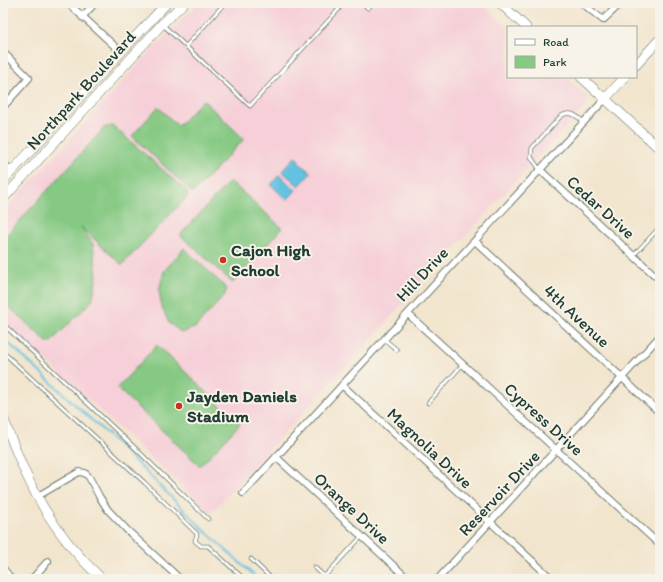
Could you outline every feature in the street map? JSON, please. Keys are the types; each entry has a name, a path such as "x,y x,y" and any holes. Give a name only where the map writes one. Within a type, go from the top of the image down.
{"main road":[{"path":"3,181 167,3"},
{"name":"Northpark Boulevard","path":"3,199 162,24 184,3"},
{"path":"500,3 525,26"},
{"path":"637,64 660,39"},
{"path":"582,78 660,150"},
{"name":"Hill Drive","path":"605,99 624,78"},
{"path":"12,171 21,180"},
{"path":"3,418 25,472 51,519 78,556 102,579"}],"street":[{"path":"68,3 121,52"},
{"path":"82,16 95,3"},
{"path":"582,3 603,20 621,3"},
{"path":"3,52 29,78 3,107"},
{"name":"Hill Drive","path":"243,493 605,99"},
{"path":"3,163 12,171"},
{"name":"Cedar Drive","path":"540,170 660,280"},
{"name":"4th Avenue","path":"474,241 660,412"},
{"name":"Cypress Drive","path":"408,314 660,544"},
{"name":"Reservoir Drive","path":"438,579 660,336"},
{"name":"Magnolia Drive","path":"342,385 552,579"},
{"name":"Orange Drive","path":"276,458 408,579"},
{"path":"38,496 79,472 85,473 89,477 108,510 128,531 180,579"},
{"path":"32,579 48,561"},
{"path":"3,568 11,579"}],"lane":[{"path":"186,46 225,3"},
{"path":"162,24 250,106 339,9 332,3"},
{"path":"362,3 368,8 372,3"},
{"path":"540,170 531,157 532,148 561,116 569,113 575,115 584,122"},
{"path":"633,256 659,228 660,229"},
{"path":"3,324 133,446 208,519"},
{"path":"384,339 396,350"},
{"path":"3,352 145,483 197,534 195,541 201,546 208,546 244,579"},
{"path":"428,403 463,364"},
{"path":"314,567 323,575 326,575 362,536"},
{"path":"251,559 272,579"}],"shaded area":[{"name":"Cajon High School","path":"199,3 480,3 507,26 507,78 566,78 588,97 586,105 211,513 3,321 3,212 160,41"}],"green space":[{"path":"203,100 244,139 193,193 132,136 158,107 178,126"},
{"path":"113,126 187,191 187,197 122,265 81,227 93,244 97,276 92,301 49,344 3,301 3,239 105,127"},
{"path":"230,181 282,228 233,283 180,235"},
{"path":"184,248 227,289 224,296 196,327 182,333 169,323 162,308 159,290 164,271"},
{"name":"Jayden Daniels Stadium","path":"157,345 240,424 200,466 117,388"}],"water":[{"path":"295,157 299,160 298,162 311,173 299,186 282,171"},
{"path":"279,175 296,190 287,200 271,185"}],"waterway":[{"path":"3,338 121,447 206,532 258,579"}],"place":[{"name":"Cajon High School","path":"223,260"},
{"name":"Jayden Daniels Stadium","path":"179,406"}]}
